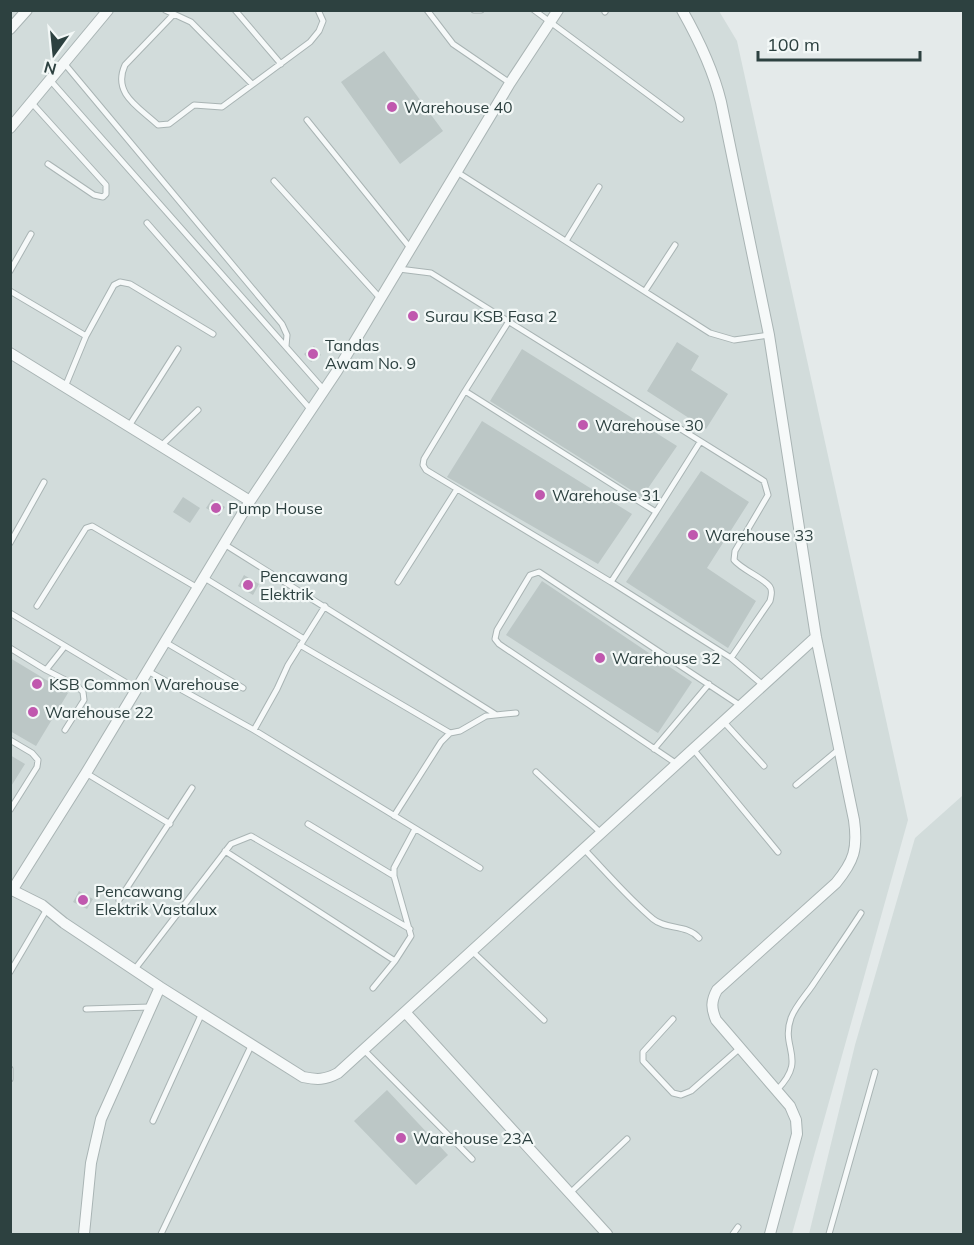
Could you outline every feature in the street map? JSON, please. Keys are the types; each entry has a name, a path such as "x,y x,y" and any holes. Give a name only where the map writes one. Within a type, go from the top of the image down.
{"street":[{"path":"10,20 26,10"},
{"path":"10,29 26,10"},
{"path":"10,128 108,10"},
{"path":"558,10 510,83 324,390 223,543 86,773 11,889 47,909 134,970 303,1077 317,1080 328,1078 338,1073 364,1050 816,637"},
{"path":"682,10 715,76 769,335 816,637 855,820 854,854 847,869 836,883 717,990 712,999 711,1010 716,1020 790,1106 796,1119 797,1134 770,1234"},
{"path":"10,353 250,501"},
{"path":"84,1234 91,1163 101,1119 160,987"},
{"path":"405,1012 608,1234"}],"lane":[{"path":"165,10 191,22 252,84"},
{"path":"235,10 281,64"},
{"path":"174,15 126,65 121,75 121,84 128,97 158,125 169,124 194,105 222,107 310,42 324,21 318,10"},
{"path":"427,10 453,44 510,83"},
{"path":"474,10 481,10"},
{"path":"534,10 549,24 681,119"},
{"path":"64,63 282,324 287,335 286,346"},
{"path":"50,80 324,390"},
{"path":"31,102 106,184 106,194 103,197 94,195 48,164"},
{"path":"307,120 411,249"},
{"path":"457,172 710,333 734,340 769,335"},
{"path":"274,181 381,299"},
{"path":"566,241 599,187"},
{"path":"147,223 311,410"},
{"path":"10,271 31,234"},
{"path":"645,291 675,245"},
{"path":"399,269 431,273 764,481 768,495 735,551 734,560 739,566 770,585 772,592 770,601 731,658"},
{"path":"65,387 86,336 114,285 120,282 129,284 213,334"},
{"path":"10,291 86,336"},
{"path":"509,321 424,459 423,465 426,470 731,658 763,685"},
{"path":"129,426 178,349"},
{"path":"465,391 656,512"},
{"path":"160,446 198,410"},
{"path":"611,582 700,442"},
{"path":"10,543 44,482"},
{"path":"398,582 457,489"},
{"path":"37,606 86,528 92,526 196,587"},
{"path":"223,543 495,714"},
{"path":"676,764 499,644 495,639 497,630 530,574 539,572 741,706"},
{"path":"203,577 302,642 450,733"},
{"path":"254,730 302,642 325,606"},
{"path":"10,613 135,688"},
{"path":"164,641 243,687"},
{"path":"46,670 65,646"},
{"path":"10,648 77,686 83,692 84,700 65,730"},
{"path":"146,670 254,730 480,868"},
{"path":"654,749 709,684"},
{"path":"394,816 441,742 450,733 460,731 486,716 516,713"},
{"path":"723,721 764,766"},
{"path":"10,740 32,753 38,760 10,810"},
{"path":"796,785 840,748"},
{"path":"693,749 778,852"},
{"path":"536,772 601,833"},
{"path":"86,773 170,824"},
{"path":"119,900 192,788"},
{"path":"308,824 394,876"},
{"path":"372,988 395,961 411,936 400,901 394,868 415,829"},
{"path":"134,970 231,844 251,836 410,929"},
{"path":"584,849 654,920 682,927 695,933 699,938"},
{"path":"225,851 395,961"},
{"path":"10,972 47,909"},
{"path":"777,1090 788,1079 793,1065 793,1051 789,1039 792,1016 861,913"},
{"path":"472,951 544,1020"},
{"path":"86,1009 150,1007"},
{"path":"153,1121 202,1013"},
{"path":"673,1018 643,1052 643,1061 673,1093 681,1095 691,1091 740,1048"},
{"path":"161,1234 252,1044"},
{"path":"364,1050 472,1159"},
{"path":"10,1069 10,1079"},
{"path":"829,1234 874,1072"},
{"path":"570,1193 627,1139"},
{"path":"733,1234 738,1227"}],"shaded area":[{"path":"10,11 719,11 737,41 908,820 792,1234 11,1234"},
{"path":"962,796 963,1234 809,1234 855,1045 915,838"}],"building":[{"name":"Warehouse 40","path":"384,51 443,131 400,164 341,82"},
{"path":"677,342 699,356 691,370 728,394 706,429 647,391"},
{"name":"Tandas Awam No. 9","path":"314,346 321,355 311,362 304,354"},
{"name":"Warehouse 30","path":"522,349 677,446 642,497 490,401"},
{"name":"Warehouse 31","path":"482,421 632,514 598,564 447,477"},
{"name":"Warehouse 33","path":"701,471 749,502 707,568 756,601 728,648 626,582"},
{"path":"183,497 200,508 190,523 173,512"},
{"name":"Pump House","path":"212,499 225,507 219,516 206,508"},
{"name":"Pencawang Elektrik","path":"244,575 259,584 253,595 238,586"},
{"name":"Warehouse 32","path":"542,581 692,682 658,733 506,635"},
{"name":"Warehouse 22","path":"10,658 68,693 36,746 10,731"},
{"path":"10,755 25,764 10,788"},
{"name":"Pencawang Elektrik Vastalux","path":"79,891 93,899 87,909 73,902"},
{"name":"Warehouse 23A","path":"387,1090 448,1155 416,1185 354,1121"}],"place":[{"name":"Warehouse 40","path":"392,107"},
{"name":"Surau KSB Fasa 2","path":"413,316"},
{"name":"Tandas Awam No. 9","path":"313,354"},
{"name":"Warehouse 30","path":"583,425"},
{"name":"Warehouse 31","path":"540,495"},
{"name":"Pump House","path":"216,508"},
{"name":"Warehouse 33","path":"693,535"},
{"name":"Pencawang Elektrik","path":"248,585"},
{"name":"Warehouse 32","path":"600,658"},
{"name":"KSB Common Warehouse","path":"37,684"},
{"name":"Warehouse 22","path":"33,712"},
{"name":"Pencawang Elektrik Vastalux","path":"83,900"},
{"name":"Warehouse 23A","path":"401,1138"}]}
